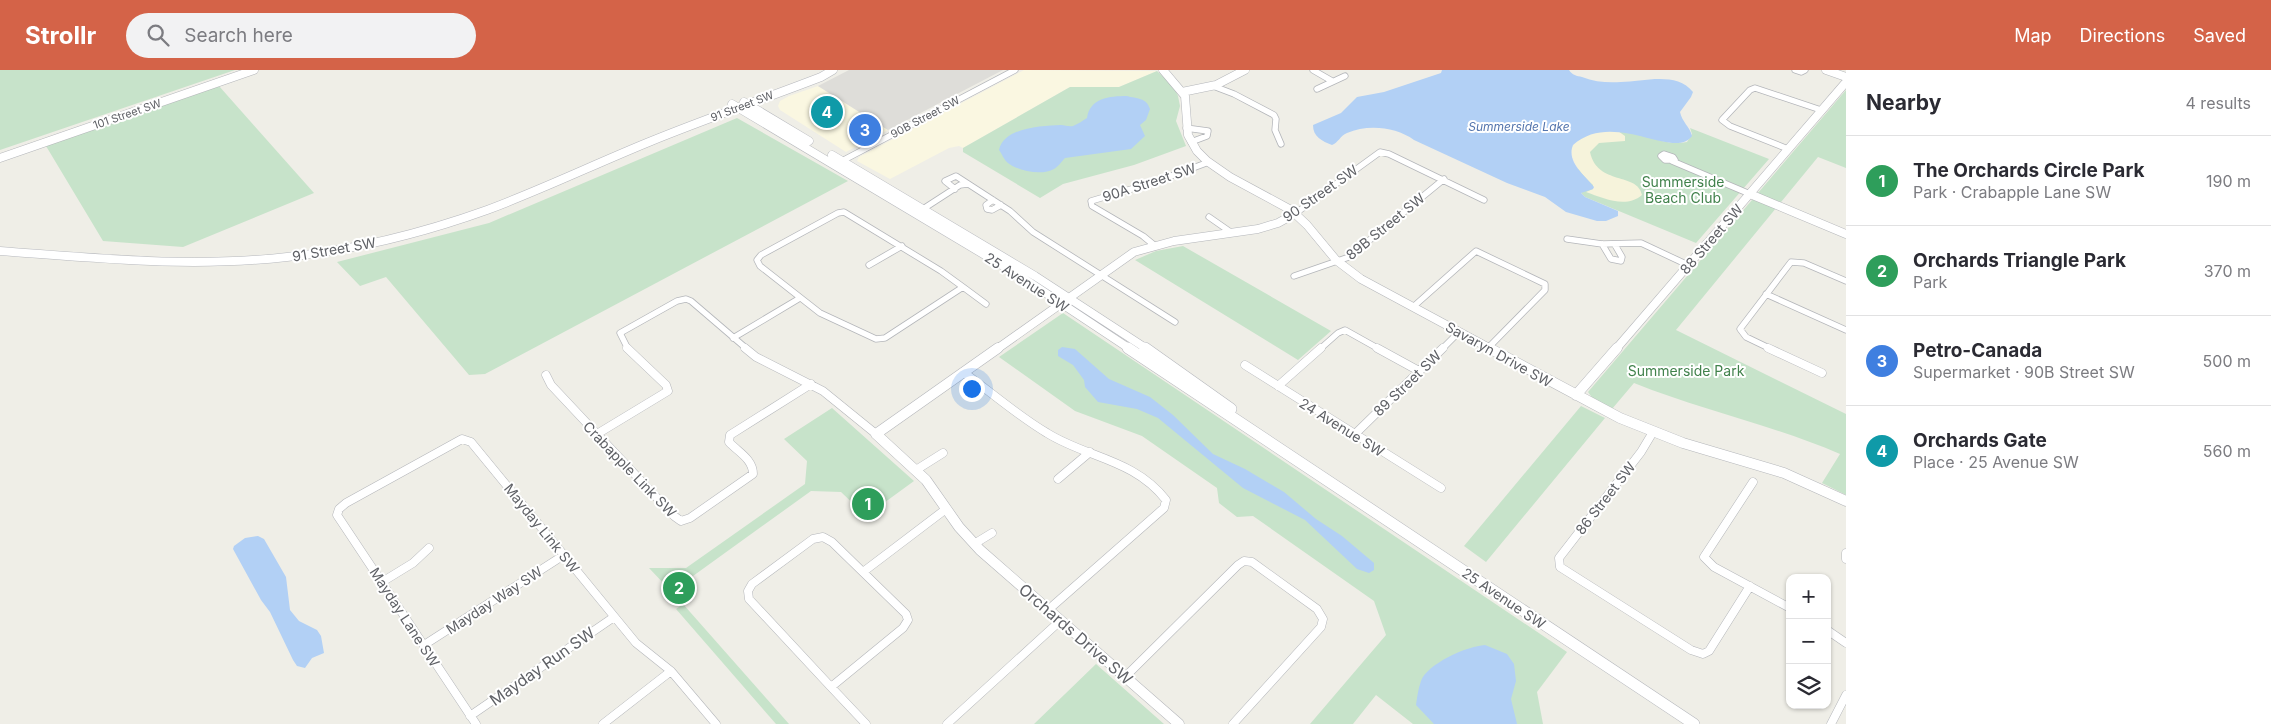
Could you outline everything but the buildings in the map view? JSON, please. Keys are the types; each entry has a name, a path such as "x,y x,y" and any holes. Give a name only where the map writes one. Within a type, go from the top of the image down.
{"main road":[{"name":"91 Street SW","path":"739,104 821,77 833,70"},
{"name":"91 Street SW","path":"0,251 195,264 246,262 326,252 402,236 466,217 739,104 817,73 833,70"},
{"path":"769,117 766,105 769,100 786,89"},
{"name":"25 Avenue SW","path":"739,104 769,117 838,163 923,209 1064,301 1315,473 1694,724"},
{"name":"25 Avenue SW","path":"739,104 1064,301"}],"street":[{"name":"101 Street SW","path":"0,158 254,70"},
{"name":"90B Street SW","path":"838,163 1015,70"},
{"path":"1163,70 1182,92 1216,84 1245,70"},
{"path":"1313,70 1332,82"},
{"path":"1795,70 1800,72 1805,70"},
{"path":"1826,70 1846,77"},
{"path":"1317,89 1345,76"},
{"name":"88 Street SW","path":"1576,395 1846,82"},
{"path":"1216,84 1274,115 1276,130 1281,144"},
{"path":"1788,149 1723,122 1722,118 1750,90 1755,88 1764,89 1822,110"},
{"name":"Savaryn Drive SW","path":"1182,92 1187,104 1186,128 1191,142 1209,162 1296,213 1312,229 1329,252 1362,279 1576,395 1653,432 1699,448 1784,473 1846,501"},
{"path":"1186,128 1208,131 1206,136 1191,142"},
{"name":"90 Street SW","path":"876,434 1134,252 1154,245 1267,226 1296,213 1378,152 1389,154 1484,200"},
{"path":"1674,160 1846,234"},
{"name":"90A Street SW","path":"1154,245 1143,236 1095,207 1091,202 1096,198 1155,182 1209,162"},
{"path":"955,189 946,184 945,181 956,176 1002,206 1033,232 1175,322"},
{"name":"89B Street SW","path":"1294,276 1349,257 1444,179"},
{"path":"923,209 962,184 968,184"},
{"path":"1751,192 1846,229"},
{"path":"993,200 986,205 987,210 1002,206"},
{"path":"963,287 881,339 869,337 825,316 760,266 757,260 759,257 838,213 844,212 902,246 963,287 986,304"},
{"path":"1209,217 1226,226 1232,233"},
{"path":"1567,238 1615,245 1641,243 1688,265"},
{"path":"1602,244 1612,259 1621,261 1622,258 1615,245"},
{"path":"869,265 902,246"},
{"path":"1413,307 1476,251 1484,253 1545,284 1545,290 1488,348"},
{"path":"1822,373 1746,337 1740,328 1790,263 1796,261 1846,281"},
{"path":"1766,294 1846,330"},
{"path":"733,338 800,298"},
{"name":"Orchards Drive SW","path":"597,434 668,391 666,385 628,348 620,334 678,301 691,301 756,357 811,384 833,398 876,434 916,470 974,544 1179,724"},
{"path":"1278,386 1338,333 1345,330 1419,371"},
{"name":"89 Street SW","path":"1354,435 1459,332"},
{"name":"24 Avenue SW","path":"1245,366 1441,488"},
{"path":"963,372 1046,433 1068,445 1109,458 1130,470 1159,491 1166,500 1166,505 1048,610"},
{"name":"Crabapple Link SW","path":"546,375 551,385 674,516 681,521 686,520 753,474 752,464 728,442 730,435 811,384"},
{"name":"86 Street SW","path":"1653,432 1641,452 1559,558 1559,564 1566,572 1674,640 1703,654 1709,651 1750,586"},
{"name":"Mayday Link SW","path":"339,509 455,442 466,439 471,442 636,643 672,671 716,724"},
{"path":"916,470 942,452"},
{"path":"1058,479 1090,452"},
{"path":"1753,482 1705,554 1705,560 1710,565 1786,606"},
{"name":"Mayday Lane SW","path":"339,509 337,515 476,724"},
{"path":"863,572 946,509"},
{"path":"974,544 992,533"},
{"path":"831,687 903,628 908,620 906,614 832,542 819,537 813,539 752,584 748,591 749,598 831,687 866,724"},
{"path":"382,582 410,565 429,548"},
{"path":"1846,553 1846,559"},
{"name":"Mayday Way SW","path":"424,645 564,555"},
{"path":"1124,677 1238,564 1244,561 1252,562 1317,609 1323,615 1324,620 1321,627 1233,724"},
{"name":"Mayday Run SW","path":"470,716 614,616"},
{"path":"947,724 1060,621"},
{"path":"1831,633 1846,643"},
{"path":"603,724 672,671"},
{"path":"1831,724 1846,695"}],"shaded area":[{"path":"849,70 1003,70 888,130 818,86"},
{"path":"1024,70 1157,71 1119,87 1070,87 963,148 959,146 949,148 890,179 857,161 859,157"},
{"path":"818,86 888,130 846,152 780,110 778,106 780,101"}],"green space":[{"path":"0,70 235,70 0,150"},
{"path":"1157,71 1174,87 1178,96 1180,106 1176,121 1186,146 1134,165 1063,184 1040,198 963,152 963,148 1070,87 1119,87"},
{"path":"219,86 314,193 183,247 103,241 46,146"},
{"name":"Summerside Park","path":"1846,90 1846,168 1818,157 1676,330 1846,414 1846,495 1822,483 1840,454 1815,444 1634,383 1612,409 1593,399 1588,392"},
{"path":"737,118 848,181 485,374 469,375 386,277 360,286 337,262 489,223"},
{"name":"Summerside Beach Club","path":"1690,128 1769,159 1696,243 1585,197 1581,193 1583,191 1573,145 1614,131 1632,132 1667,142 1687,142 1692,134"},
{"path":"1183,246 1331,331 1298,360 1135,260 1156,251"},
{"path":"1063,313 1567,652 1537,692 1543,724 1413,724 1376,695 1353,724 1310,724 1386,635 1374,601 1253,516 1237,517 1219,503 1217,488 1142,436 1075,411 999,357"},
{"path":"1581,406 1605,418 1486,562 1464,546"},
{"path":"832,408 914,481 866,516 841,492 811,491 693,576 686,602 683,604 649,568 686,568 805,484 807,461 784,439"},
{"path":"683,604 789,724 776,724 676,609"},
{"path":"1096,664 1164,724 1034,724"}],"sand":[{"path":"1606,131 1618,131 1625,136 1625,141 1599,143 1590,152 1594,163 1608,174 1633,183 1639,188 1642,195 1636,199 1622,202 1614,201 1586,192 1593,189 1593,185 1578,169 1573,160 1571,149 1581,138"}],"water":[{"name":"Summerside Lake","path":"1442,70 1569,70 1576,76 1602,82 1659,79 1678,82 1693,92 1680,112 1692,136 1683,142 1672,143 1624,133 1606,132 1589,135 1573,145 1572,157 1574,163 1594,187 1581,193 1585,197 1618,211 1618,216 1606,221 1597,221 1566,212 1545,197 1507,183 1399,132 1382,128 1364,128 1347,133 1332,145 1316,136 1313,125 1341,113 1357,97 1384,92 1441,73"},
{"path":"1127,96 1144,100 1150,109 1146,120 1140,125 1145,136 1131,149 1065,158 1054,169 1043,172 1024,170 1012,166 1005,160 999,150 1002,142 1016,132 1034,127 1073,126 1087,118 1089,111 1096,102 1107,98"},
{"path":"1062,347 1075,349 1109,379 1150,397 1173,415 1213,454 1245,469 1284,492 1374,563 1374,570 1369,573 1357,569 1305,520 1243,488 1158,418 1137,409 1098,402 1085,387 1084,380 1073,365 1058,356 1058,350"},
{"path":"258,536 264,539 286,577 290,610 299,621 317,630 321,636 324,653 312,658 305,668 297,666 293,660 270,612 261,600 233,549 234,546 245,538"},
{"path":"1485,645 1507,654 1514,664 1516,681 1511,699 1517,724 1434,724 1416,705 1421,681 1431,668 1439,662 1458,652"}],"place":[{"name":"Orchards Gate","path":"827,112"},
{"name":"Petro-Canada","path":"865,130"},
{"name":"The Orchards Circle Park","path":"868,504"},
{"name":"Orchards Triangle Park","path":"679,588"}]}
